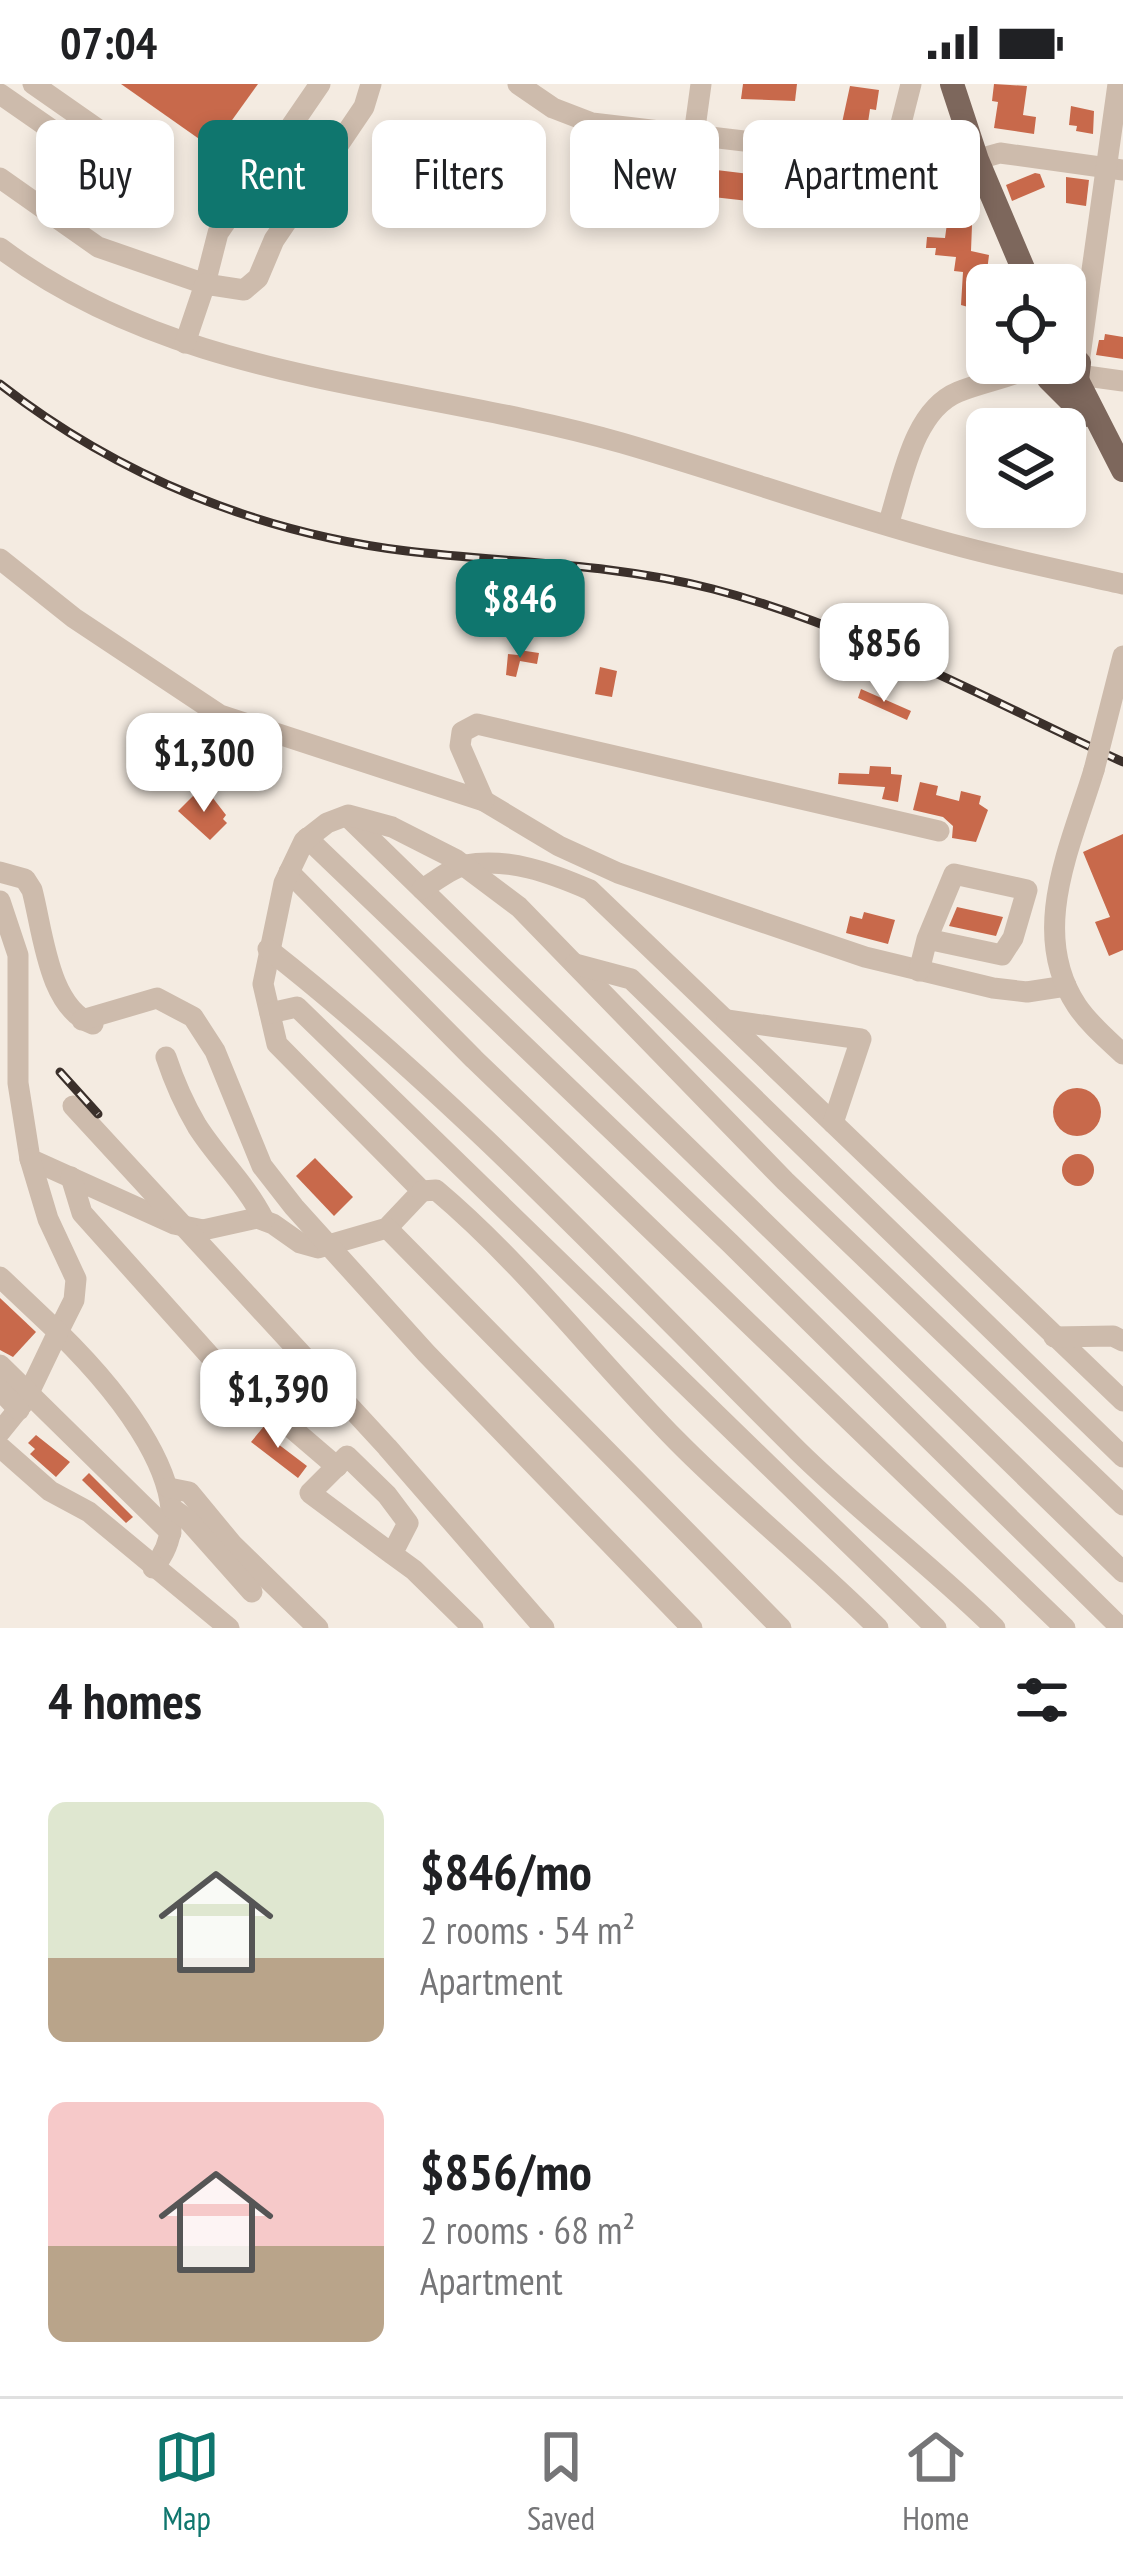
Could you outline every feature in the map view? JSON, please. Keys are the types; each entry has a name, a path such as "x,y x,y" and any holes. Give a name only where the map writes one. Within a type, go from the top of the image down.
{"main road":[{"path":"952,84 964,120"},
{"path":"980,167 1021,264"},
{"path":"1076,384 1123,470"}],"street":[{"path":"0,94 147,196 162,174 33,84"},
{"path":"185,343 218,233 320,84"},
{"path":"0,178 98,247 205,284 244,290 253,286 274,240 364,107 371,84"},
{"path":"518,84 553,109 584,120"},
{"path":"696,120 701,84"},
{"path":"902,120 911,84"},
{"path":"1086,280 1115,169 1118,84"},
{"path":"980,159 1000,152 1115,169"},
{"path":"0,248 65,290 185,343 312,380 542,423 622,443 961,547 1123,584"},
{"path":"1086,370 1123,381"},
{"path":"888,525 919,434 938,406 954,393 987,384"},
{"path":"0,559 74,618 220,715 484,801 559,846 618,873 866,957 1027,992 1066,986"},
{"path":"1123,656 1053,920 1055,949 1066,986 1088,1021 1123,1054"},
{"path":"484,801 460,746 462,732 477,724 939,831"},
{"path":"346,815 1123,1572"},
{"path":"422,1191 278,1044 263,984 289,872 307,838 346,815 392,827 463,865 519,908 784,1181 1123,1505"},
{"path":"307,838 730,1243 1121,1628"},
{"path":"422,889 463,865 524,866 590,890 1123,1401"},
{"path":"0,872 25,879 32,890 66,1005 82,1020 101,1027 162,1001 194,1017 214,1051 262,1166 426,1353 692,1628"},
{"path":"289,872 490,1076 1065,1628"},
{"path":"919,971 927,939 954,874 1028,890 1013,938 1002,956 927,939"},
{"path":"0,901 18,955 9,1079 48,1219 76,1279 74,1300 24,1401 1,1434 50,1491 89,1512 229,1628"},
{"path":"268,949 424,1082 818,1469 994,1628"},
{"path":"573,963 631,979 1123,1457"},
{"path":"270,1013 323,993"},
{"path":"296,1007 936,1628"},
{"path":"726,1020 862,1039 833,1123"},
{"path":"166,1057 199,1130 232,1168 264,1220"},
{"path":"73,1106 387,1447 544,1628"},
{"path":"30,1159 181,1225 202,1229 247,1218 264,1220 308,1247 387,1228 422,1191 436,1190 483,1230 679,1443 878,1628"},
{"path":"71,1177 82,1213 218,1365 337,1467"},
{"path":"387,1228 781,1628"},
{"path":"0,1276 58,1332 136,1425 171,1498 252,1592"},
{"path":"1054,1337 1113,1336 1123,1341"},
{"path":"0,1365 24,1401 171,1533"},
{"path":"0,1390 24,1401"},
{"path":"392,1554 408,1523 404,1514 347,1456 310,1493 392,1554 414,1570 473,1628"},
{"path":"171,1498 190,1492 232,1544 318,1628"},
{"path":"153,1568 163,1557 171,1533 171,1498"}],"building":[{"path":"121,84 258,84 232,120 198,120 198,138"},
{"path":"743,84 797,84 795,101 741,99"},
{"path":"994,84 1027,86 1023,115 1036,117 1034,134 994,128 998,102 992,101"},
{"path":"850,86 879,90 876,110 870,109 868,120 843,120"},
{"path":"1071,106 1094,111 1093,134 1069,125"},
{"path":"719,170 743,173 743,200 719,198"},
{"path":"1035,173 1045,187 1012,201 1006,185"},
{"path":"1066,177 1089,180 1086,206 1066,203"},
{"path":"946,228 972,228 971,251 989,255 988,264 966,264 966,306 961,305 963,272 954,271 956,257 935,255 936,248 926,248 927,237 945,238"},
{"path":"1105,334 1123,337 1123,359 1096,355"},
{"path":"519,650 539,653 537,664 520,661 516,677 506,675 508,654 518,655"},
{"path":"600,667 617,671 612,697 595,694"},
{"path":"861,689 911,711 907,720 858,698"},
{"path":"870,766 891,767 891,774 902,775 898,802 882,799 885,787 838,784 839,773 869,774"},
{"path":"920,782 938,786 936,795 959,801 961,791 981,796 979,804 988,810 976,842 952,838 953,826 943,817 913,810"},
{"path":"202,793 205,797 209,793 226,815 227,823 210,840 178,811"},
{"path":"1123,834 1123,950 1109,956 1095,922 1110,917 1083,852"},
{"path":"957,907 1003,917 996,936 949,926"},
{"path":"864,912 895,920 888,944 846,933 850,916 862,919"},
{"path":"1077,1088 1094,1095 1101,1112 1094,1129 1077,1136 1060,1129 1053,1112 1060,1095"},
{"path":"1078,1154 1089,1159 1094,1170 1089,1181 1078,1186 1067,1181 1062,1170 1067,1159"},
{"path":"315,1158 353,1197 334,1216 296,1176"},
{"path":"0,1298 36,1332 13,1357 0,1350"},
{"path":"265,1425 281,1439 278,1444 307,1466 298,1478 251,1442"},
{"path":"36,1435 70,1462 56,1477 30,1454 35,1449 28,1443"},
{"path":"89,1473 133,1517 126,1523 82,1480"}],"railway":[{"path":"0,384 45,417 142,473 244,515 407,551 599,569 713,589 870,644 1123,762"},
{"path":"60,1072 98,1114"}]}
